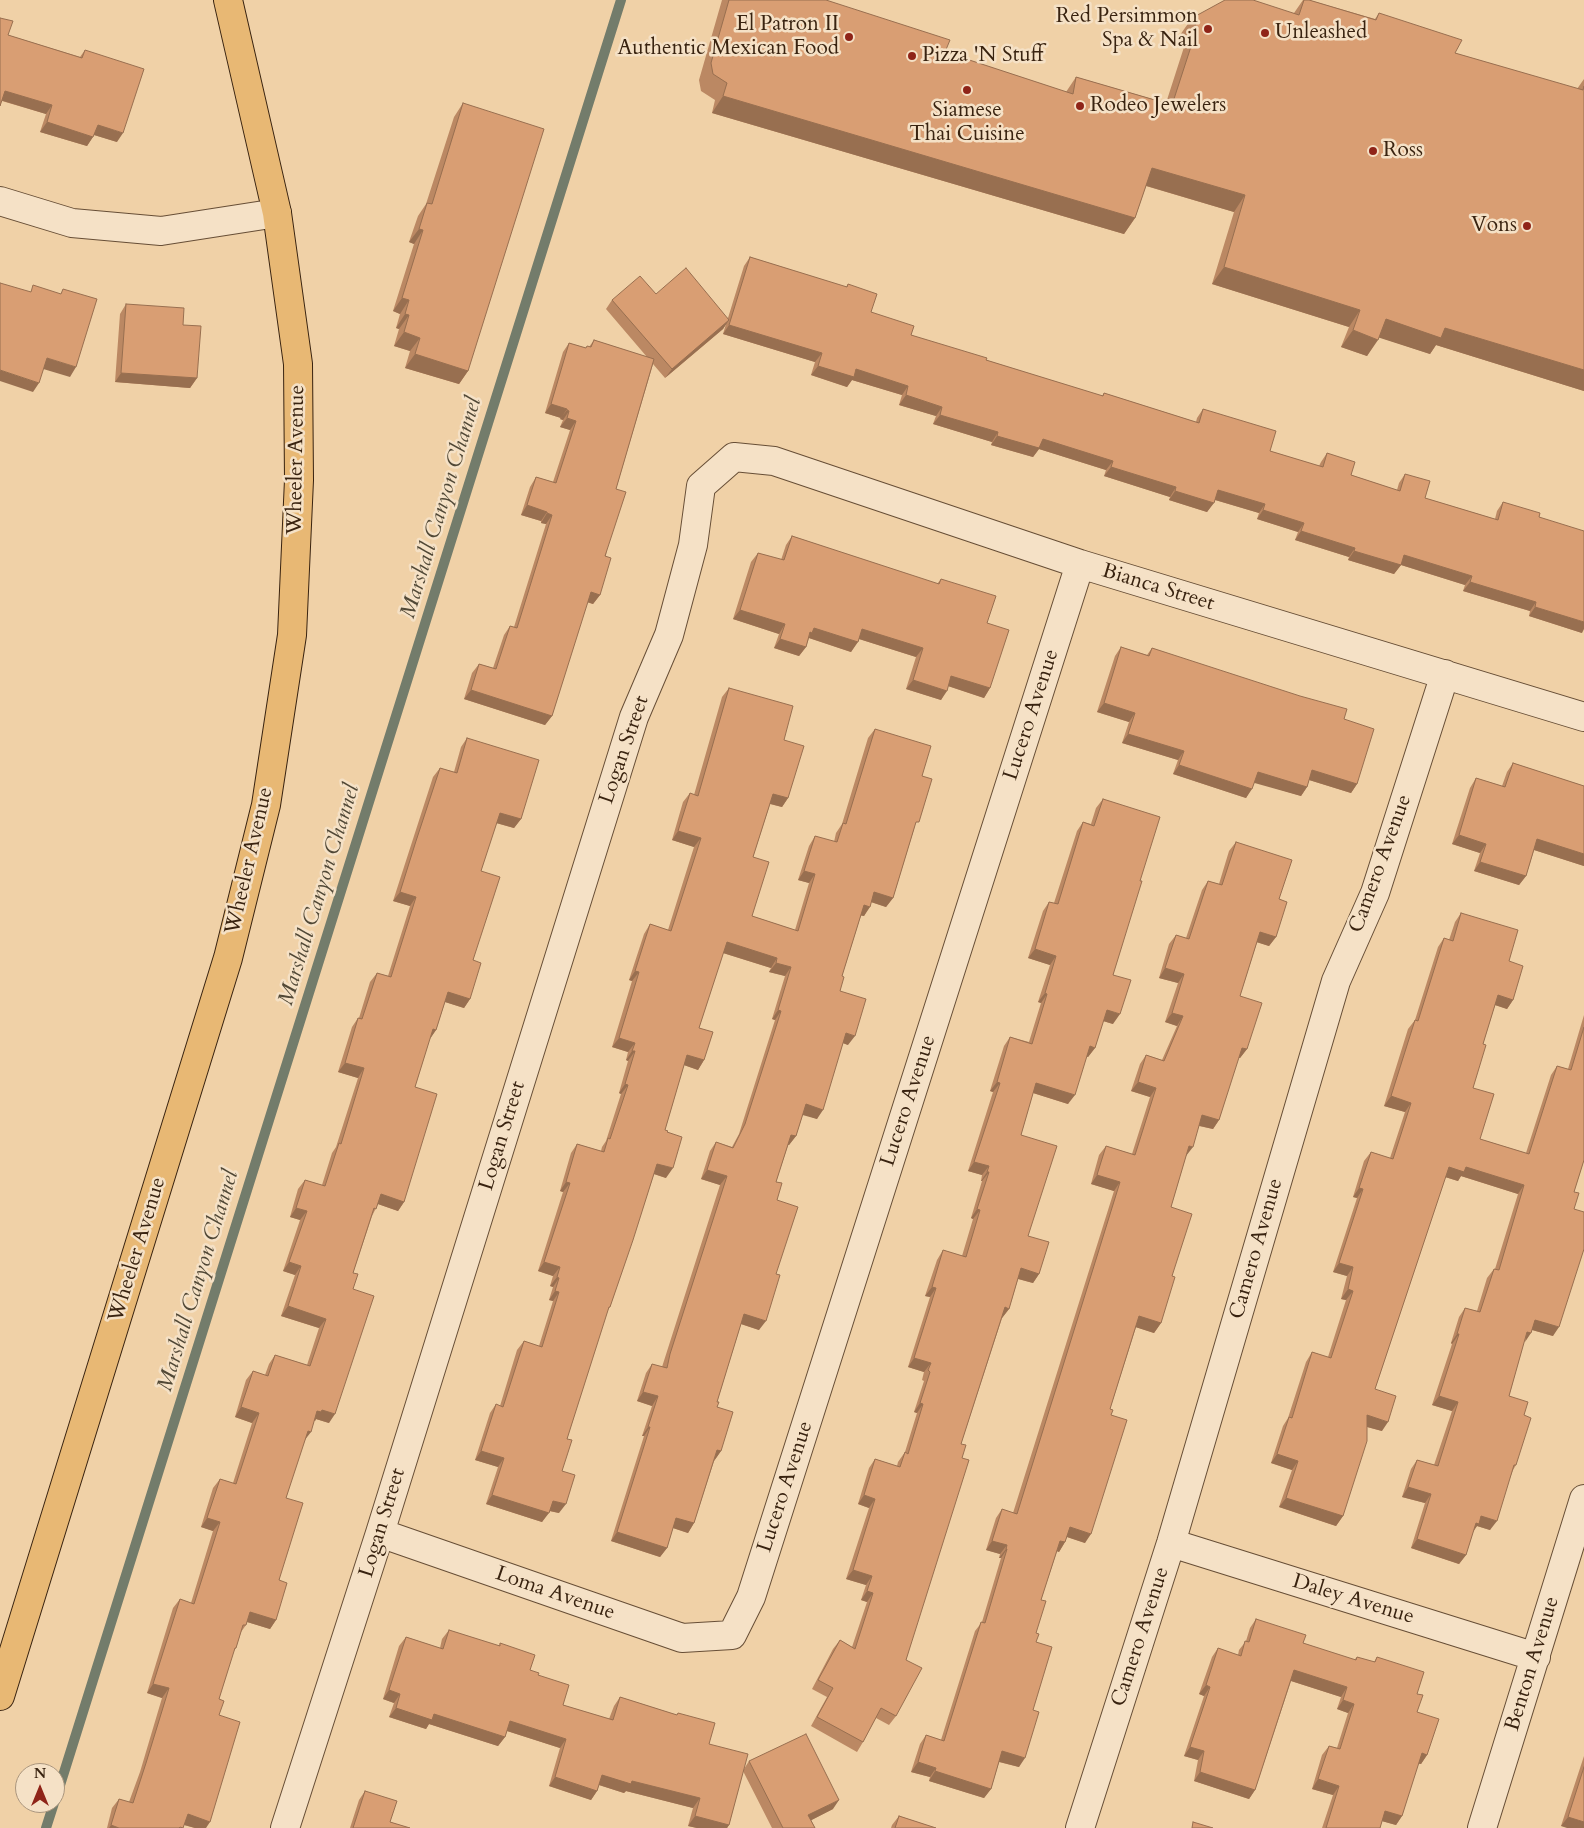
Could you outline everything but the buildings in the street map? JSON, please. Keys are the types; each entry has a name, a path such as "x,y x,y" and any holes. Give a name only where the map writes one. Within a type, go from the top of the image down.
{"main road":[{"name":"Wheeler Avenue","path":"0,1696 228,958 266,804 292,635 299,480 298,364 278,212 228,0"}],"street":[{"path":"0,201 72,223 161,231 278,212"},
{"name":"Bianca Street","path":"734,458 774,461 1080,564 1584,718"},
{"name":"Logan Street","path":"285,1828 380,1532 634,717 669,635 693,545 701,486 734,458"},
{"name":"Lucero Avenue","path":"732,1635 751,1596 1080,564"},
{"name":"Camero Avenue","path":"1080,1828 1171,1543 1336,981 1375,893 1445,674"},
{"name":"Benton Avenue","path":"1482,1828 1584,1499"},
{"name":"Loma Avenue","path":"380,1532 682,1638 732,1635"},
{"name":"Daley Avenue","path":"1171,1543 1536,1657"}],"waterway":[{"name":"Marshall Canyon Channel","path":"65,1769 621,0"},
{"name":"Marshall Canyon Channel","path":"46,1828 51,1813"}],"place":[{"name":"Red Persimmon Spa & Nail","path":"1208,29"},
{"name":"Unleashed","path":"1265,33"},
{"name":"El Patron II Authentic Mexican Food","path":"849,37"},
{"name":"Pizza 'N Stuff","path":"912,56"},
{"name":"Siamese Thai Cuisine","path":"967,90"},
{"name":"Rodeo Jewelers","path":"1080,106"},
{"name":"Ross","path":"1373,151"},
{"name":"Vons","path":"1527,226"}]}
